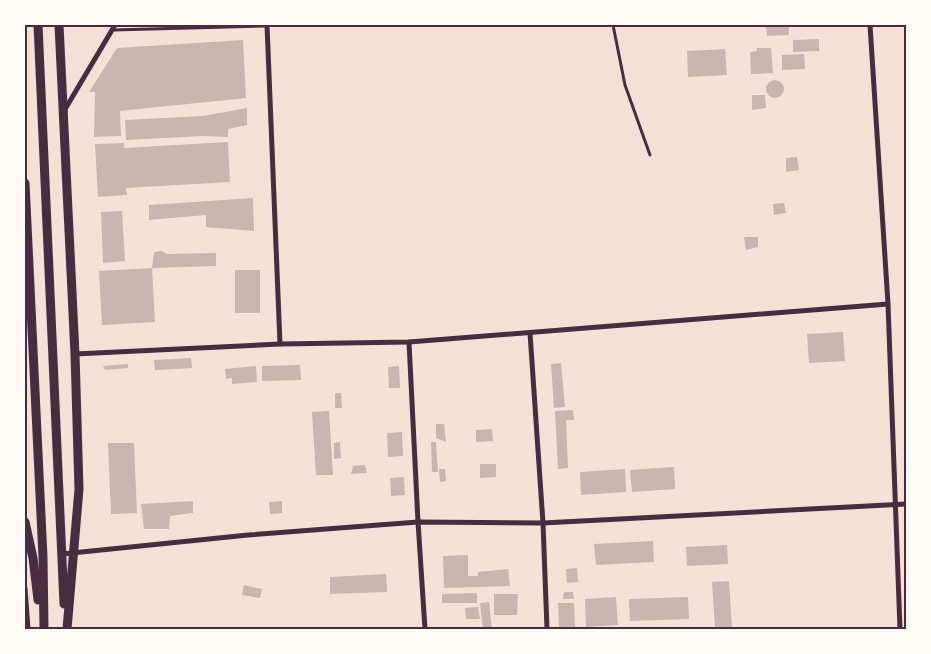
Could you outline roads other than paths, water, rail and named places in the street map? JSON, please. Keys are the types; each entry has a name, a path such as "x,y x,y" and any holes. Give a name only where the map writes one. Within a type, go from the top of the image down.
{"main road":[{"path":"38,25 67,629"},
{"path":"59,25 79,489 67,629"},
{"path":"25,183 34,558 43,629"},
{"path":"25,522 34,558"}],"street":[{"path":"870,25 888,304 897,504 897,568 900,629"},
{"path":"267,26 280,344"},
{"path":"62,114 114,28"},
{"path":"74,354 280,344 409,342 530,334 888,304"},
{"path":"530,334 543,523 547,629"},
{"path":"409,342 425,629"},
{"path":"62,554 248,535 418,522 543,523 906,504"},
{"path":"25,588 28,629"}],"lane":[{"path":"613,25 625,85 650,155"},
{"path":"114,28 267,26"}]}
